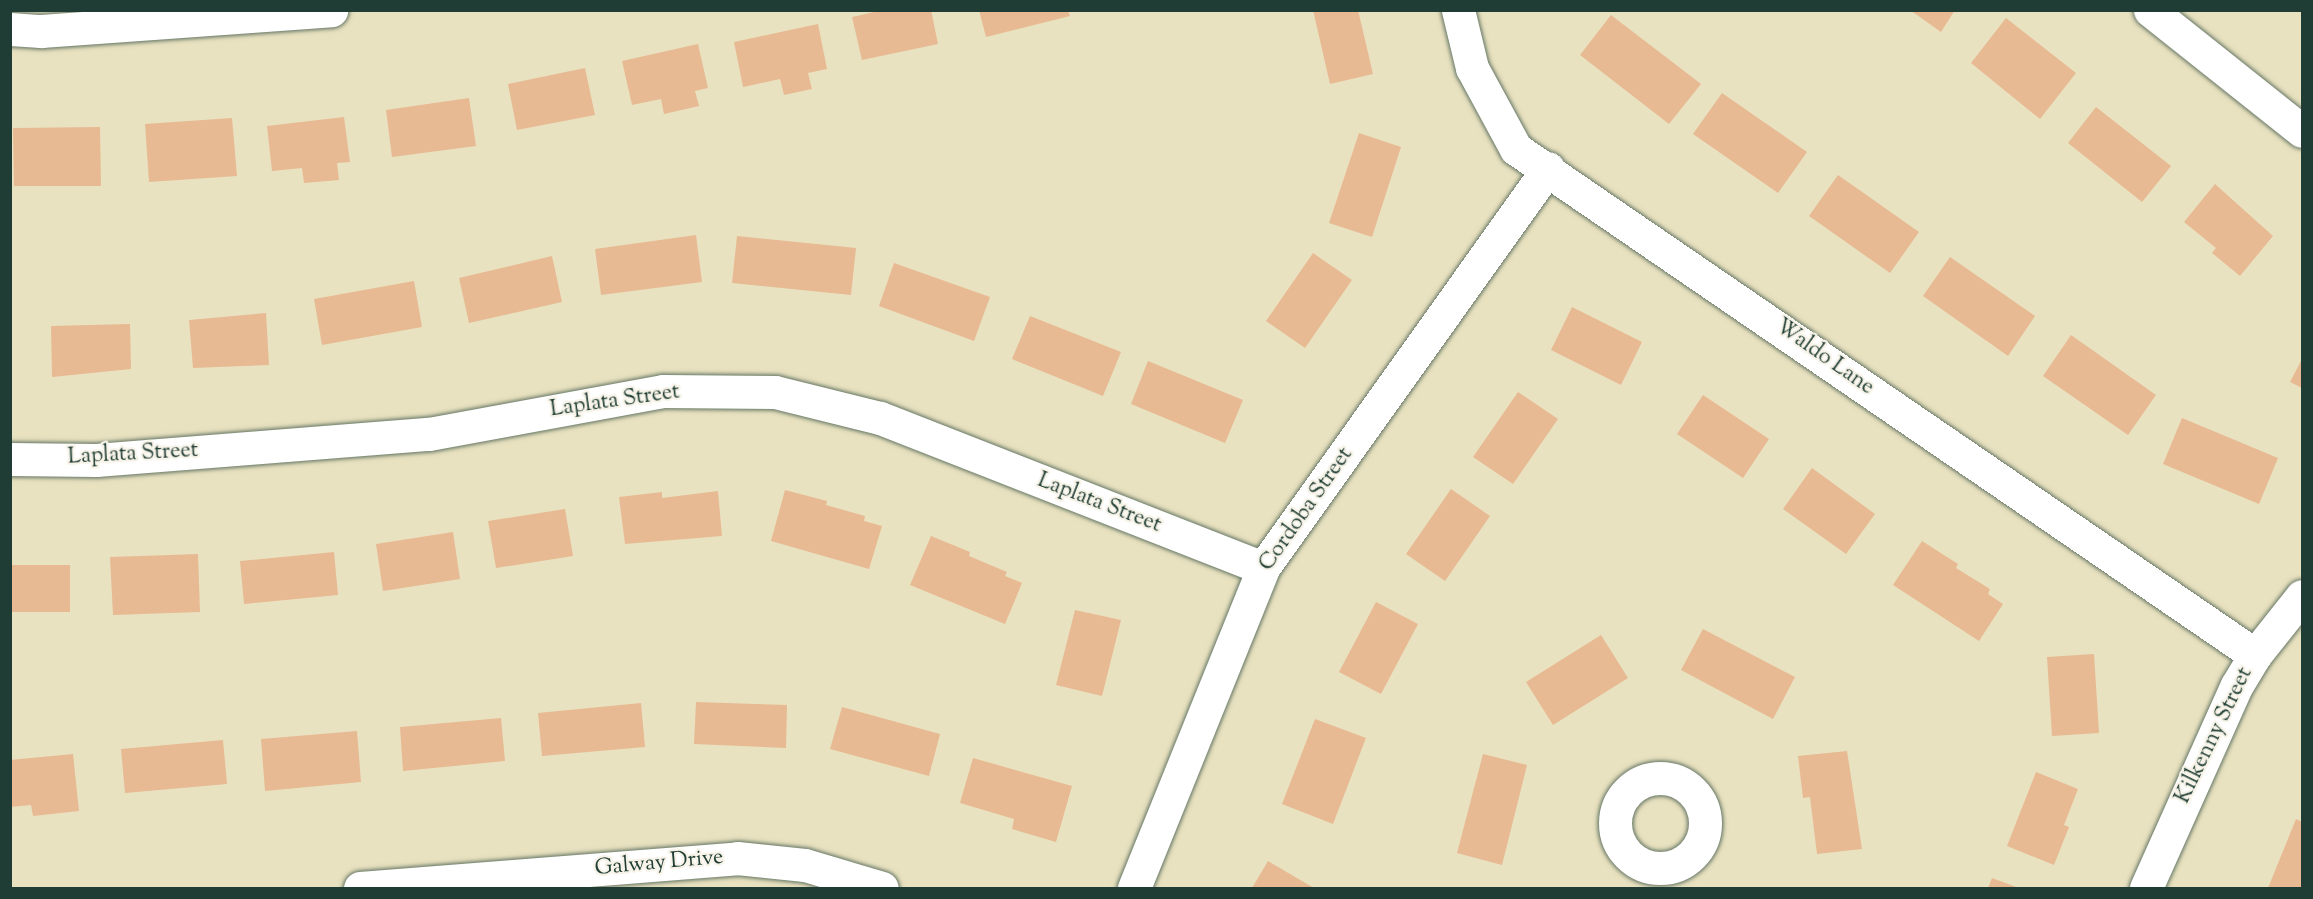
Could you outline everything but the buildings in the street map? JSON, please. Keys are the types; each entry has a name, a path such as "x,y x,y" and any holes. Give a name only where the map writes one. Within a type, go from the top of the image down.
{"street":[{"path":"10,29 41,31 331,10"},
{"name":"Waldo Lane","path":"1458,10 1472,68 1516,149 1548,168 2255,655"},
{"path":"2150,10 2302,131"},
{"name":"Cordoba Street","path":"1134,888 1263,568 1548,168"},
{"name":"Laplata Street","path":"10,459 96,460 429,434 663,391 775,392 880,418 1263,568"},
{"name":"Kilkenny Street","path":"2146,888 2237,685 2255,655 2302,596"},
{"name":"Galway Drive","path":"360,888 738,858 805,865 882,888"}]}
